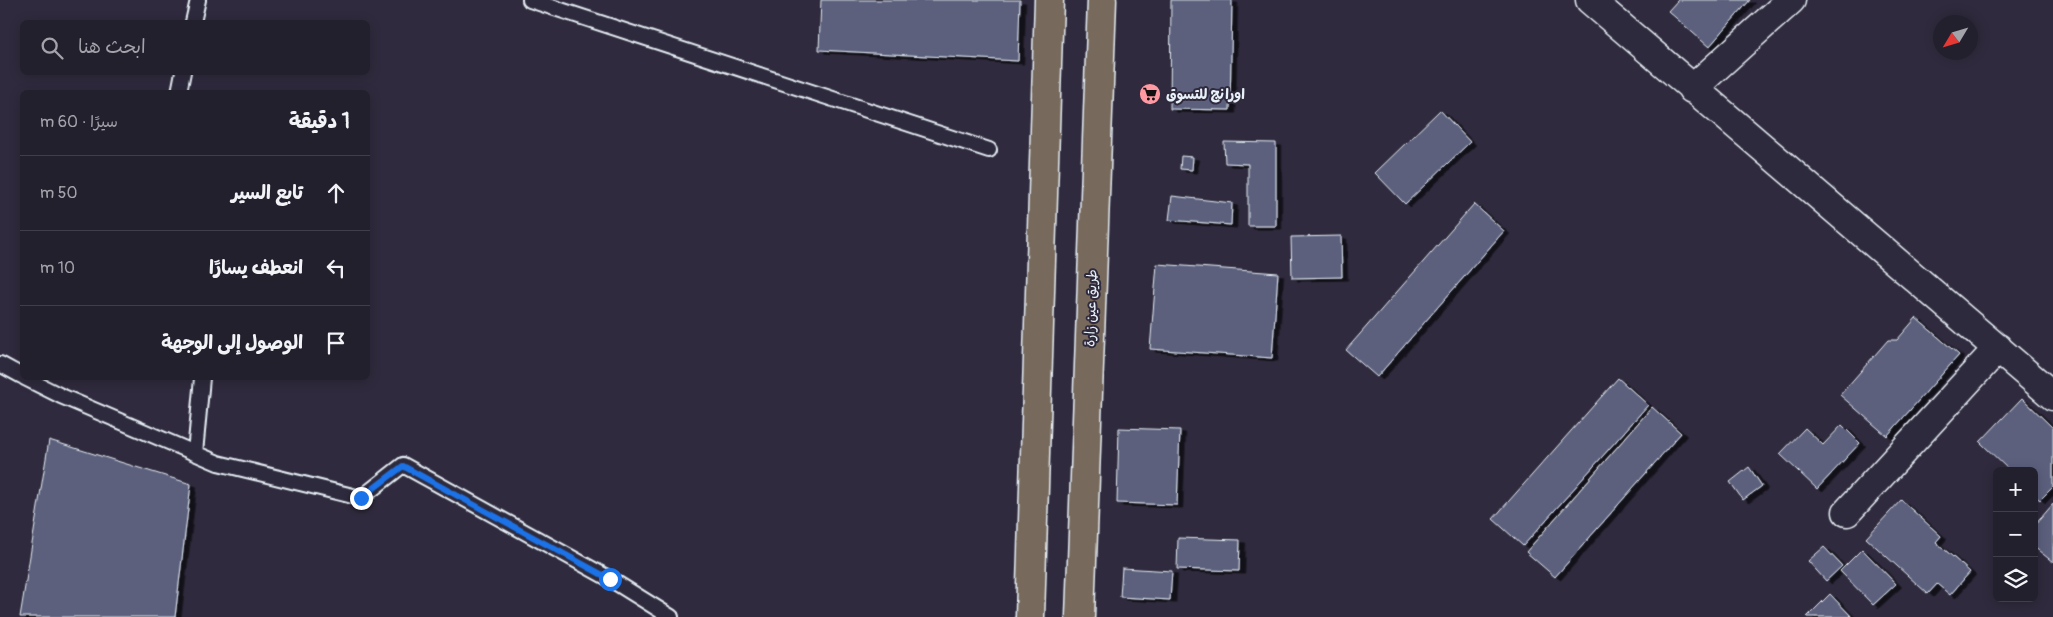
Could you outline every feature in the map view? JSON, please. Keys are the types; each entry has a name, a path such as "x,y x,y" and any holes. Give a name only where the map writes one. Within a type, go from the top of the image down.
{"main road":[{"path":"1030,617 1050,0"},
{"name":"طريق عين زارة","path":"1080,617 1102,0"}],"street":[{"path":"1590,0 2053,396"},
{"path":"1692,89 1791,0"},
{"path":"1847,512 1998,348"}],"lane":[{"path":"193,20 198,0"},
{"path":"530,0 989,150"},
{"path":"180,90 183,75"},
{"path":"0,364 20,375"},
{"path":"30,380 60,396 218,463 361,498 403,466 610,579 671,617"},
{"path":"195,454 202,380"}],"building":[{"path":"821,0 1020,0 1018,61 819,50"},
{"path":"1171,0 1232,0 1230,110 1170,109"},
{"path":"1678,0 1750,0 1709,47 1668,11"},
{"path":"1440,110 1470,142 1405,204 1375,173"},
{"path":"1224,142 1276,143 1276,226 1248,226 1248,164 1225,163"},
{"path":"1181,156 1193,157 1192,170 1180,169"},
{"path":"1172,196 1232,203 1231,225 1169,220"},
{"path":"1474,204 1504,231 1377,377 1346,350"},
{"path":"1341,236 1342,277 1292,278 1291,237"},
{"path":"1157,264 1278,273 1272,358 1150,349"},
{"path":"1916,318 1959,355 1887,436 1840,395 1888,340 1897,340"},
{"path":"1618,378 1648,405 1523,546 1493,519"},
{"path":"2022,398 2053,428 2053,487 2040,500 2038,498 2038,467 2006,467 1980,442"},
{"path":"1652,407 1681,433 1555,577 1526,552"},
{"path":"1842,425 1860,443 1817,489 1780,454 1805,428 1823,445"},
{"path":"1119,428 1180,430 1177,505 1117,503"},
{"path":"49,440 191,484 175,617 20,617"},
{"path":"1749,467 1762,486 1743,500 1730,482"},
{"path":"1901,500 1941,536 1936,542 1970,572 1950,595 1937,584 1928,594 1866,538"},
{"path":"2053,504 2053,562 2038,550 2038,521"},
{"path":"1178,538 1240,540 1239,571 1177,569"},
{"path":"1824,547 1842,566 1826,581 1808,561"},
{"path":"1862,549 1896,584 1873,605 1840,571"},
{"path":"1122,568 1172,571 1170,600 1120,597"},
{"path":"1830,594 1852,617 1807,617"}],"place":[{"name":"اورانج للتسوق","path":"1150,94"}],"route":[{"path":"361,498 403,466 610,579"}]}
